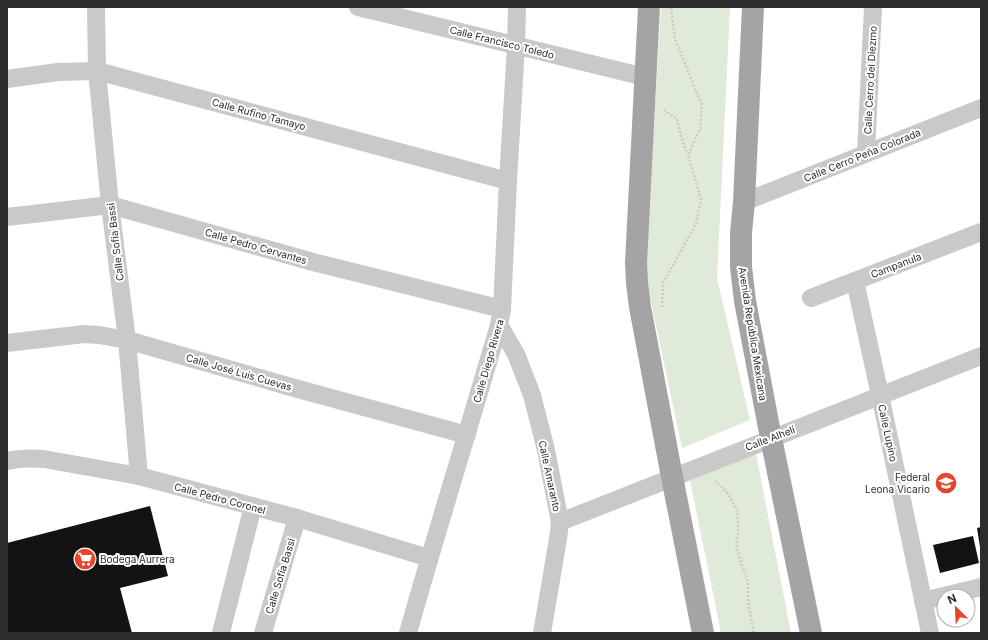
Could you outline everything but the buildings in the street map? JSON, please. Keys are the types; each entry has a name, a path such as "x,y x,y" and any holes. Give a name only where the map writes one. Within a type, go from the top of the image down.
{"main road":[{"path":"649,7 636,263 637,283 641,314 703,633"},
{"name":"Avenida República Mexicana","path":"753,7 744,202 741,234 741,267 745,301 771,438 811,633"}],"street":[{"name":"Calle Sofía Bassi","path":"96,7 97,70 110,205 127,340 139,476"},
{"name":"Calle Francisco Toledo","path":"358,7 646,77"},
{"name":"Calle Diego Rivera","path":"408,633 501,317 517,7"},
{"name":"Calle Cerro del Diezmo","path":"866,153 873,7"},
{"name":"Calle Rufino Tamayo","path":"7,79 58,72 97,70 508,181"},
{"path":"981,101 981,108"},
{"name":"Calle Cerro Peña Colorada","path":"744,202 981,108"},
{"name":"Calle Pedro Cervantes","path":"7,217 110,205 501,317"},
{"name":"Campanula","path":"811,298 981,232"},
{"name":"Calle Lupino","path":"855,281 930,633"},
{"name":"Calle Amaranto","path":"501,317 532,395 546,450 560,522 542,633"},
{"name":"Calle José Luis Cuevas","path":"7,343 84,334 99,334 127,340 467,435"},
{"name":"Calle Alhelí","path":"560,522 981,356"},
{"name":"Calle Pedro Coronel","path":"7,460 18,458 44,459 139,476 297,518 429,558"},
{"path":"221,633 253,506"},
{"name":"Calle Sofía Bassi","path":"263,633 297,518"},
{"path":"923,601 981,587"}],"path":[{"path":"671,7 675,39 702,106 700,129 688,155"},
{"path":"660,108 666,110 677,119 701,199 696,224 663,283 662,309"},
{"path":"714,480 728,494 737,510 738,535 736,544 748,581 748,602 754,633"}],"green space":[{"path":"661,7 730,7 717,278 750,420 682,448 645,274"},
{"path":"755,449 791,633 721,633 689,475"}],"place":[{"name":"Federal Leona Vicario","path":"946,483"},
{"name":"Bodega Aurrera","path":"85,559"}]}
